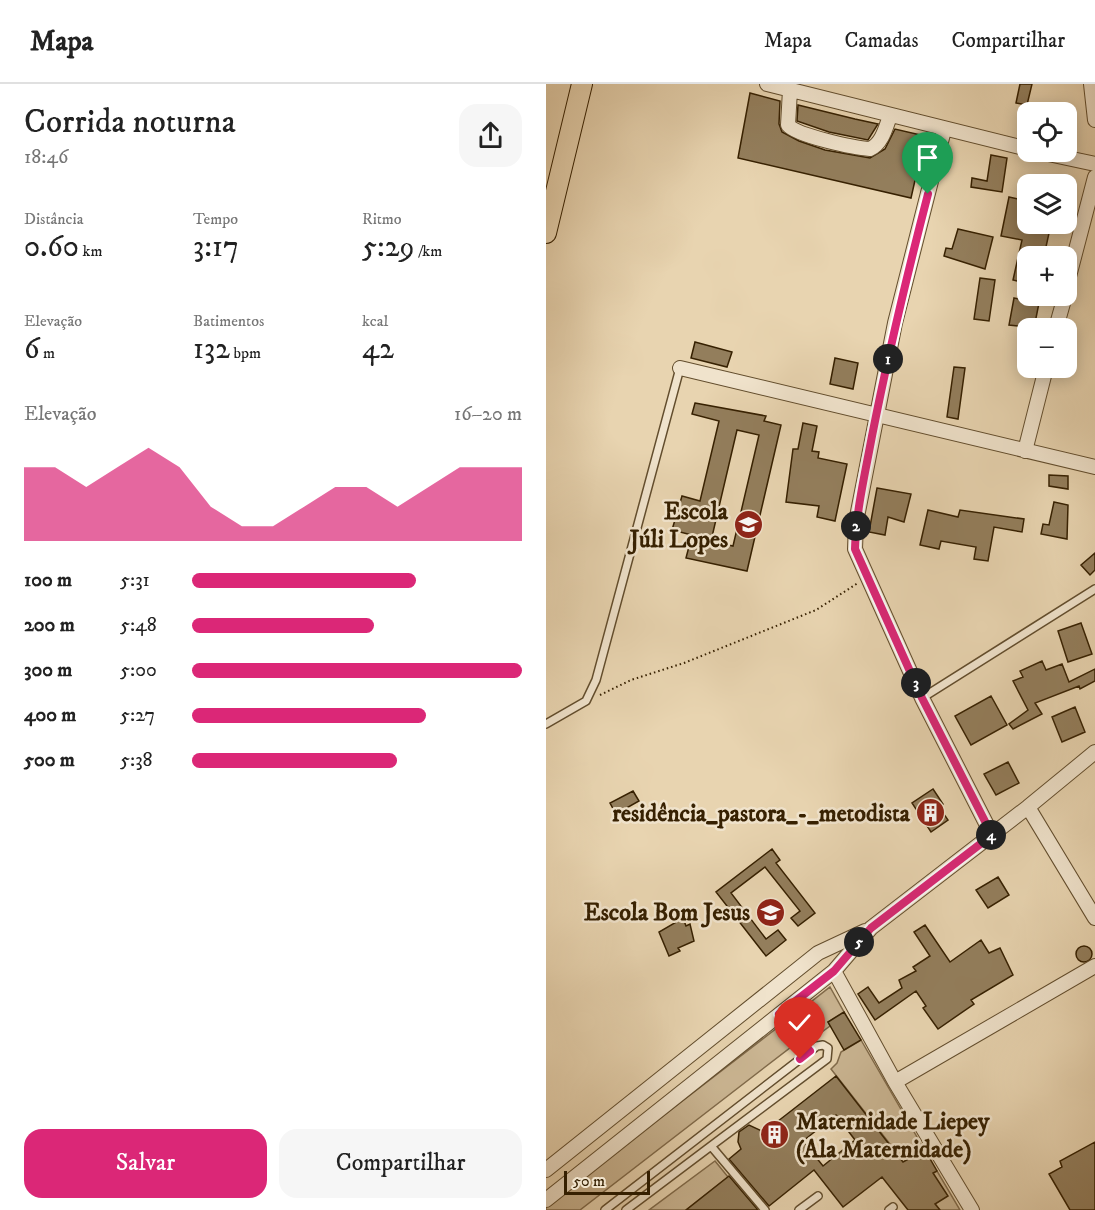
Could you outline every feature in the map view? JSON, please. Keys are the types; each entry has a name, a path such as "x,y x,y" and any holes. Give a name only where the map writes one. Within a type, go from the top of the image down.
{"main road":[{"path":"546,233 582,84"}],"street":[{"path":"767,84 1017,147"},
{"path":"1091,84 1095,120"},
{"path":"790,90 788,125 791,129 807,134 870,149 875,147 882,136 890,116"},
{"path":"944,130 895,323 856,522 855,549 922,698 992,835"},
{"path":"1077,160 1095,164"},
{"path":"1077,246 1095,177"},
{"path":"680,368 876,417 1095,467"},
{"path":"1025,451 1043,378"},
{"path":"546,1200 834,971 871,928 1028,807 1095,752"},
{"path":"1028,807 1094,913"},
{"path":"549,1166 818,953 871,928"},
{"path":"895,1082 1095,966"},
{"path":"834,971 895,1082 972,1210"}],"lane":[{"path":"546,724 586,701 596,680 680,368"},
{"path":"922,698 1095,589"},
{"path":"779,1014 810,1051"},
{"path":"605,1210 810,1051 823,1045 828,1048 830,1054 827,1059 626,1210"},
{"path":"711,1146 763,1208"},
{"path":"799,1210 818,1196"}],"path":[{"path":"586,701 631,680 684,663 816,610 847,588 868,578"}],"shaded area":[{"path":"830,987 844,1012 828,1022 830,1026 811,1040 793,1016"},
{"path":"777,1028 791,1047 580,1210 546,1210 546,1206"},
{"path":"861,1040 921,1144 839,1192 894,1149 831,1069 837,1063 841,1052"},
{"path":"715,1161 728,1177 686,1210 649,1210"},
{"path":"937,1171 960,1210 940,1210 918,1182"}],"building":[{"path":"1020,84 1032,84 1028,102 1016,103"},
{"path":"750,93 780,101 779,124 782,132 825,150 870,158 885,149 895,129 925,136 911,198 738,158"},
{"path":"798,105 878,124 868,140 829,132 797,121"},
{"path":"991,155 1007,158 1002,192 971,187 972,178 987,181"},
{"path":"1009,197 1017,199 1017,234 1049,234 1046,246 1021,246 1022,240 1001,236"},
{"path":"958,229 993,237 985,269 944,256 946,248 952,249"},
{"path":"1017,262 1017,281 1013,280"},
{"path":"980,278 995,280 989,321 974,319"},
{"path":"1014,298 1017,299 1017,306 1038,306 1036,318 1017,318 1017,326 1009,325"},
{"path":"695,342 732,352 727,367 691,358"},
{"path":"835,358 858,363 853,389 830,384"},
{"path":"954,367 965,368 958,419 947,417"},
{"path":"695,403 766,416 764,421 781,425 747,571 686,558 692,535 672,530 682,496 700,501 719,421 692,414","holes":["737,430 759,435 733,546 711,541"]},
{"path":"803,423 817,426 812,451 819,452 818,458 847,464 835,521 817,517 819,506 786,502 793,449 798,449"},
{"path":"1049,475 1068,476 1068,489 1049,486"},
{"path":"877,488 911,494 904,522 888,517 885,535 869,532"},
{"path":"1054,502 1068,505 1067,539 1041,534 1043,524 1049,525"},
{"path":"928,510 958,517 960,510 1024,519 1022,532 994,527 988,561 974,559 976,547 941,541 939,549 920,545"},
{"path":"1095,553 1095,570 1090,575 1081,565"},
{"path":"1081,623 1092,654 1068,662 1058,631"},
{"path":"1042,661 1046,670 1062,664 1069,682 1095,669 1095,681 1080,689 1079,686 1035,703 1042,714 1013,729 1009,724 1028,710 1013,681 1023,677 1020,671"},
{"path":"991,696 1007,725 971,745 955,716"},
{"path":"1075,707 1085,732 1062,742 1052,717"},
{"path":"1008,762 1019,783 996,795 984,774"},
{"name":"residência_pastora_-_metodista","path":"933,789 943,804 939,807 948,820 931,832 912,803"},
{"path":"633,791 639,801 616,814 610,803"},
{"name":"Escola Bom Jesus","path":"772,849 780,860 776,863 815,913 798,926 791,918 800,911 765,867 731,893 766,939 778,930 786,940 766,956 716,892"},
{"path":"998,877 1009,895 988,908 976,890"},
{"path":"683,918 686,926 690,924 694,941 678,948 680,951 669,956 659,932"},
{"path":"925,925 950,962 981,940 989,953 1000,948 1013,975 971,1000 974,1004 938,1029 923,1008 926,1006 916,991 875,1020 858,994 868,987 879,1003 902,988 899,980 916,971 913,967 930,956 914,932"},
{"path":"1084,946 1092,954 1084,962 1076,954"},
{"path":"844,1012 861,1040 844,1050 828,1022"},
{"name":"Maternidade Liepey (Ala Maternidade)","path":"836,1076 903,1162 925,1150 937,1171 933,1173 948,1196 935,1204 940,1210 908,1210 882,1177 843,1207 814,1170 769,1206 729,1159 741,1149 738,1142 739,1132 749,1125 764,1132","holes":["836,1115 855,1140 823,1166 803,1141"]},
{"path":"1095,1142 1095,1210 1070,1210 1049,1174 1062,1167 1060,1161"},
{"path":"729,1176 758,1210 686,1210"}],"place":[{"name":"Escola Júli Lopes","path":"749,525"},
{"name":"residência_pastora_-_metodista","path":"931,813"},
{"name":"Escola Bom Jesus","path":"771,912"},
{"name":"Maternidade Liepey (Ala Maternidade)","path":"775,1135"}],"route":[{"path":"800,1059 810,1051 779,1014 834,971 871,928 992,835 922,698 855,549 856,522 895,323 928,194"}]}
